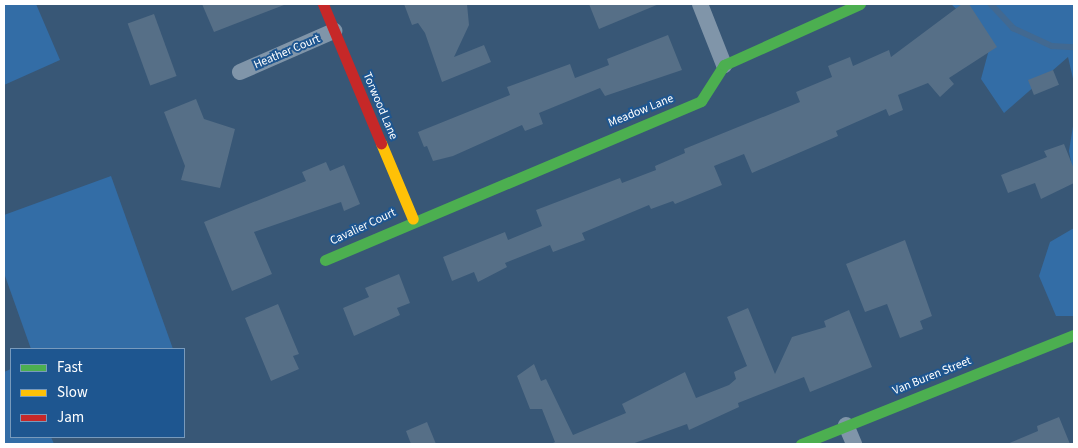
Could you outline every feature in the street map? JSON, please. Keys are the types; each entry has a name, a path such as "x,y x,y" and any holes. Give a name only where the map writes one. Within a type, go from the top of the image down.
{"street":[{"name":"Torwood Lane","path":"323,4 413,219"},
{"path":"700,4 724,64 860,4"},
{"name":"Heather Court","path":"240,72 334,31"},
{"name":"Meadow Lane","path":"413,219 701,101 724,64"},
{"name":"Cavalier Court","path":"325,260 413,219"},
{"name":"Van Buren Street","path":"801,444 1074,335"},
{"path":"846,425 854,444"}],"shaded area":[{"path":"4,4 36,4 60,60 4,85"},
{"path":"951,4 1074,4 1074,83 1068,57 1004,113 981,79 991,42"},
{"path":"1074,120 1074,178 1069,151"},
{"path":"111,176 173,348 31,348 4,273 4,215"},
{"path":"1074,228 1074,316 1056,316 1039,276 1050,242"},
{"path":"10,369 10,438 51,438 54,444 4,444 4,372"}],"building":[{"path":"202,4 284,4 284,5 214,32"},
{"path":"404,4 467,4 469,25 454,57 484,45 491,62 442,82 425,33 418,23 412,25"},
{"path":"589,4 659,4 599,29"},
{"path":"962,4 969,4 997,47 949,78 954,84 940,97 928,83 898,95 903,110 889,116 886,109 836,131 838,136 752,173 744,154 714,166 722,185 675,204 673,201 651,209 649,205 582,233 585,240 553,252 550,245 505,263 507,267 478,282 474,272 452,281 443,257 505,232 508,240 542,226 536,210 620,178 622,183 656,170 655,166 685,153 684,149 800,102 796,92 832,77 828,66 850,57 853,66 889,50 891,57"},
{"path":"154,14 177,76 150,86 128,24"},
{"path":"668,35 682,70 605,96 600,88 539,113 543,124 525,131 522,125 453,156 433,161 427,146 424,147 418,132 510,95 507,87 570,64 575,78 609,65 607,59"},
{"path":"1053,70 1059,85 1034,95 1028,80"},
{"path":"196,99 204,119 235,129 220,188 181,180 185,166 164,112"},
{"path":"1064,144 1074,169 1074,183 1041,199 1035,183 1008,193 1001,175 1047,157 1044,151"},
{"path":"326,162 330,171 344,165 360,204 344,211 341,202 254,232 272,274 232,291 204,222 306,181 302,172"},
{"path":"905,240 932,316 920,321 923,329 900,338 887,304 865,312 846,264"},
{"path":"399,274 410,303 397,308 400,315 354,336 343,308 369,297 365,288"},
{"path":"278,304 299,354 293,356 299,369 271,381 245,318"},
{"path":"748,308 775,374 792,337 826,327 824,321 849,310 872,367 810,392 804,377 738,403 739,407 689,430 687,424 632,444 551,444 555,442 542,409 530,409 517,376 534,364 541,381 546,379 573,435 626,413 622,404 685,372 696,398 729,385 736,379 734,372 747,366 727,317"},
{"path":"1059,417 1070,444 1007,444 1038,431 1037,426"},
{"path":"427,422 436,444 411,444 406,431"}],"waterway":[{"path":"991,4 1013,28 1052,46 1074,47"}],"traffic: fast":[{"path":"325,260 701,101 724,65 860,4"},
{"path":"801,444 1074,335"}],"traffic: slow":[{"path":"381,143 413,219"}],"traffic: jam":[{"path":"323,4 381,143"}]}
